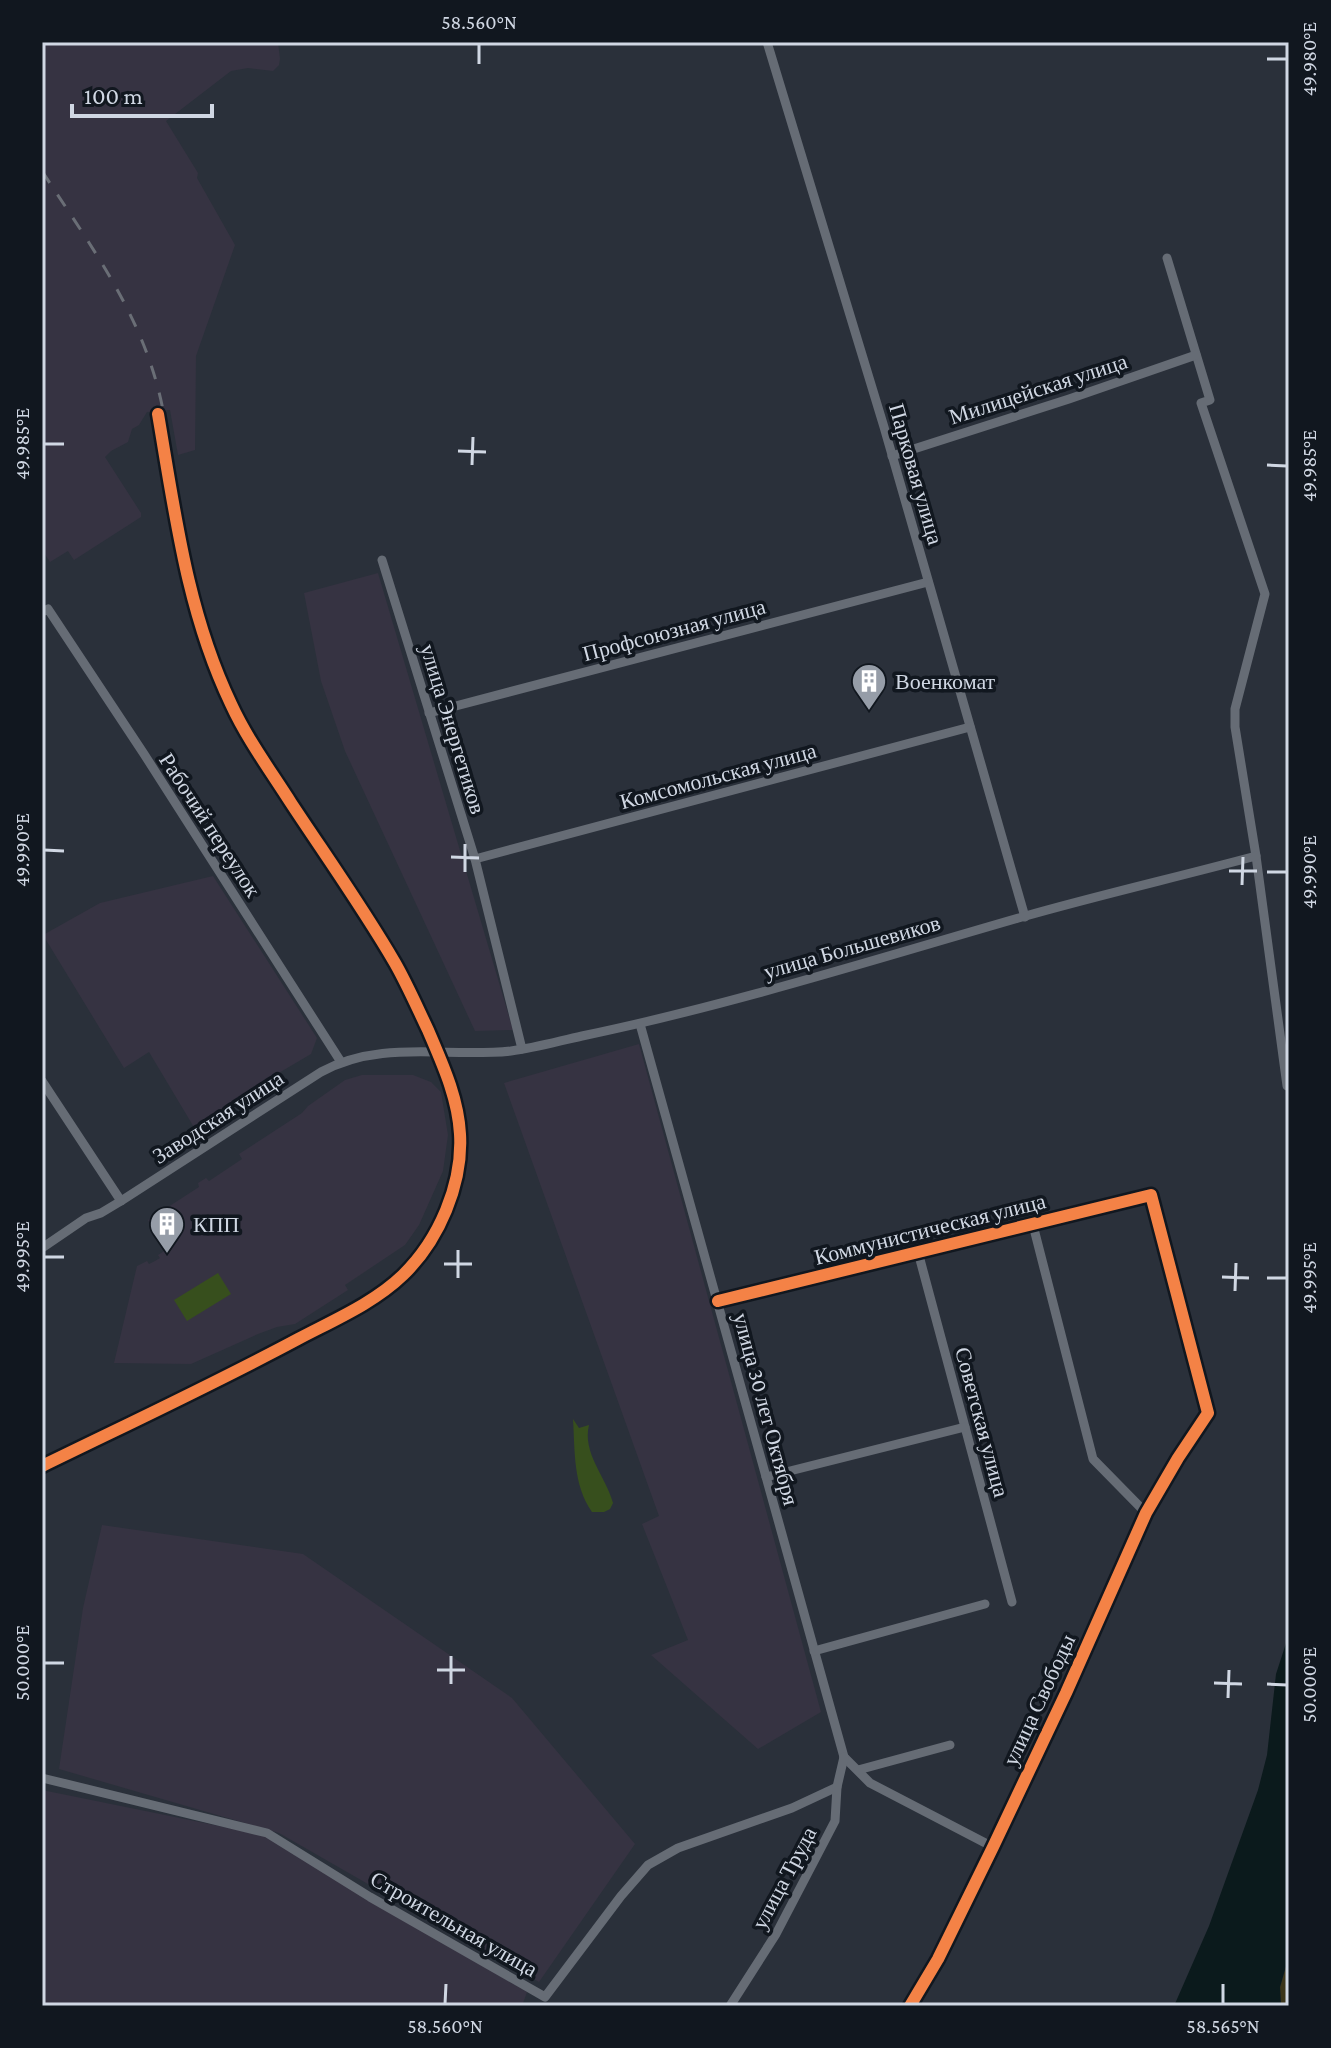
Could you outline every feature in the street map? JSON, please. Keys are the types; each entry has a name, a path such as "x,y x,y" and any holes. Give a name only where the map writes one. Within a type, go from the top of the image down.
{"street":[{"name":"Парковая улица","path":"767,42 892,456 1025,917"},
{"path":"1167,258 1210,400 1201,403 1265,594 1235,709 1236,742 1256,856 1287,1086"},
{"name":"Милицейская улица","path":"892,456 1196,355"},
{"path":"42,1466 276,1351 382,1292 411,1266 433,1236 449,1203 459,1157 458,1112 452,1089 408,988 383,943 253,745 213,663 181,550 158,414"},
{"name":"улица Энергетиков","path":"382,560 475,859 522,1049"},
{"name":"Профсоюзная улица","path":"429,713 928,582"},
{"name":"Рабочий переулок","path":"45,610 144,754 341,1062"},
{"name":"Комсомольская улица","path":"475,859 970,727"},
{"name":"улица Большевиков","path":"425,1051 511,1051 640,1024 1256,856"},
{"name":"улица 30 лет Октября","path":"640,1024 844,1757"},
{"name":"Заводская улица","path":"42,1248 321,1072 341,1062 385,1052 425,1051"},
{"path":"42,1081 121,1201"},
{"name":"Коммунистическая улица","path":"718,1301 1151,1195 1208,1413"},
{"path":"1033,1225 1093,1459 1146,1513"},
{"name":"Советская улица","path":"918,1252 1012,1602"},
{"name":"улица Свободы","path":"910,2006 938,1959 993,1847 1146,1513 1208,1413"},
{"path":"766,1477 965,1427"},
{"path":"814,1651 985,1604"},
{"path":"858,1770 950,1745"},
{"path":"844,1757 870,1783 993,1847"},
{"name":"улица Труда","path":"730,2006 776,1934 835,1821 837,1787 844,1757"},
{"name":"Строительная улица","path":"42,1778 267,1833 370,1897 545,1997 648,1865 678,1848 792,1808 837,1787"}],"shaded area":[{"path":"42,42 278,42 280,59 273,71 248,68 231,71 166,121 198,173 197,178 235,245 196,356 195,450 178,455 170,410 147,412 139,425 132,429 128,442 105,457 141,517 74,560 68,551 50,562 42,550"},
{"path":"378,573 513,1030 475,1031 345,751 321,681 304,593"},
{"path":"213,876 317,1038 311,1054 277,1074 279,1078 195,1129 149,1052 124,1068 43,935 100,903"},
{"path":"639,1044 821,1712 758,1749 651,1655 688,1640 642,1524 659,1516 504,1083"},
{"path":"362,1075 413,1075 431,1082 441,1092 448,1135 443,1171 419,1225 405,1245 345,1285 348,1290 295,1324 258,1334 191,1364 114,1363 137,1266 155,1261 169,1248 148,1220 199,1187 198,1183 206,1178 209,1181 242,1159 239,1154 302,1113 345,1080"},
{"path":"102,1525 303,1554 512,1698 635,1844 539,1982 279,1833 59,1769 83,1608"},
{"path":"1289,1634 1289,1956 1280,1987 1281,2006 1174,2006 1209,1926 1258,1790 1267,1755 1276,1674"},
{"path":"42,1790 264,1835 527,1992 522,2006 42,2006"}],"green space":[{"path":"218,1273 231,1294 187,1321 174,1300"},
{"path":"573,1419 579,1428 589,1425 592,1455 613,1503 604,1512 592,1512 581,1491"}],"sand":[{"path":"1289,1956 1289,2006 1281,2006 1280,1987"}],"railway":[{"path":"42,171 98,256 130,314 155,376 163,410"}],"cycle path":[{"path":"42,1466 266,1356 353,1310 392,1285 416,1261 438,1228 453,1191 460,1153 459,1120 448,1080 404,979 251,742 216,669 203,634 184,562 158,414"},
{"path":"718,1301 1151,1195 1208,1413 1146,1513 993,1847 938,1959 910,2006"}],"place":[{"name":"Военкомат","path":"869,712"},
{"name":"КПП","path":"167,1255"}]}
